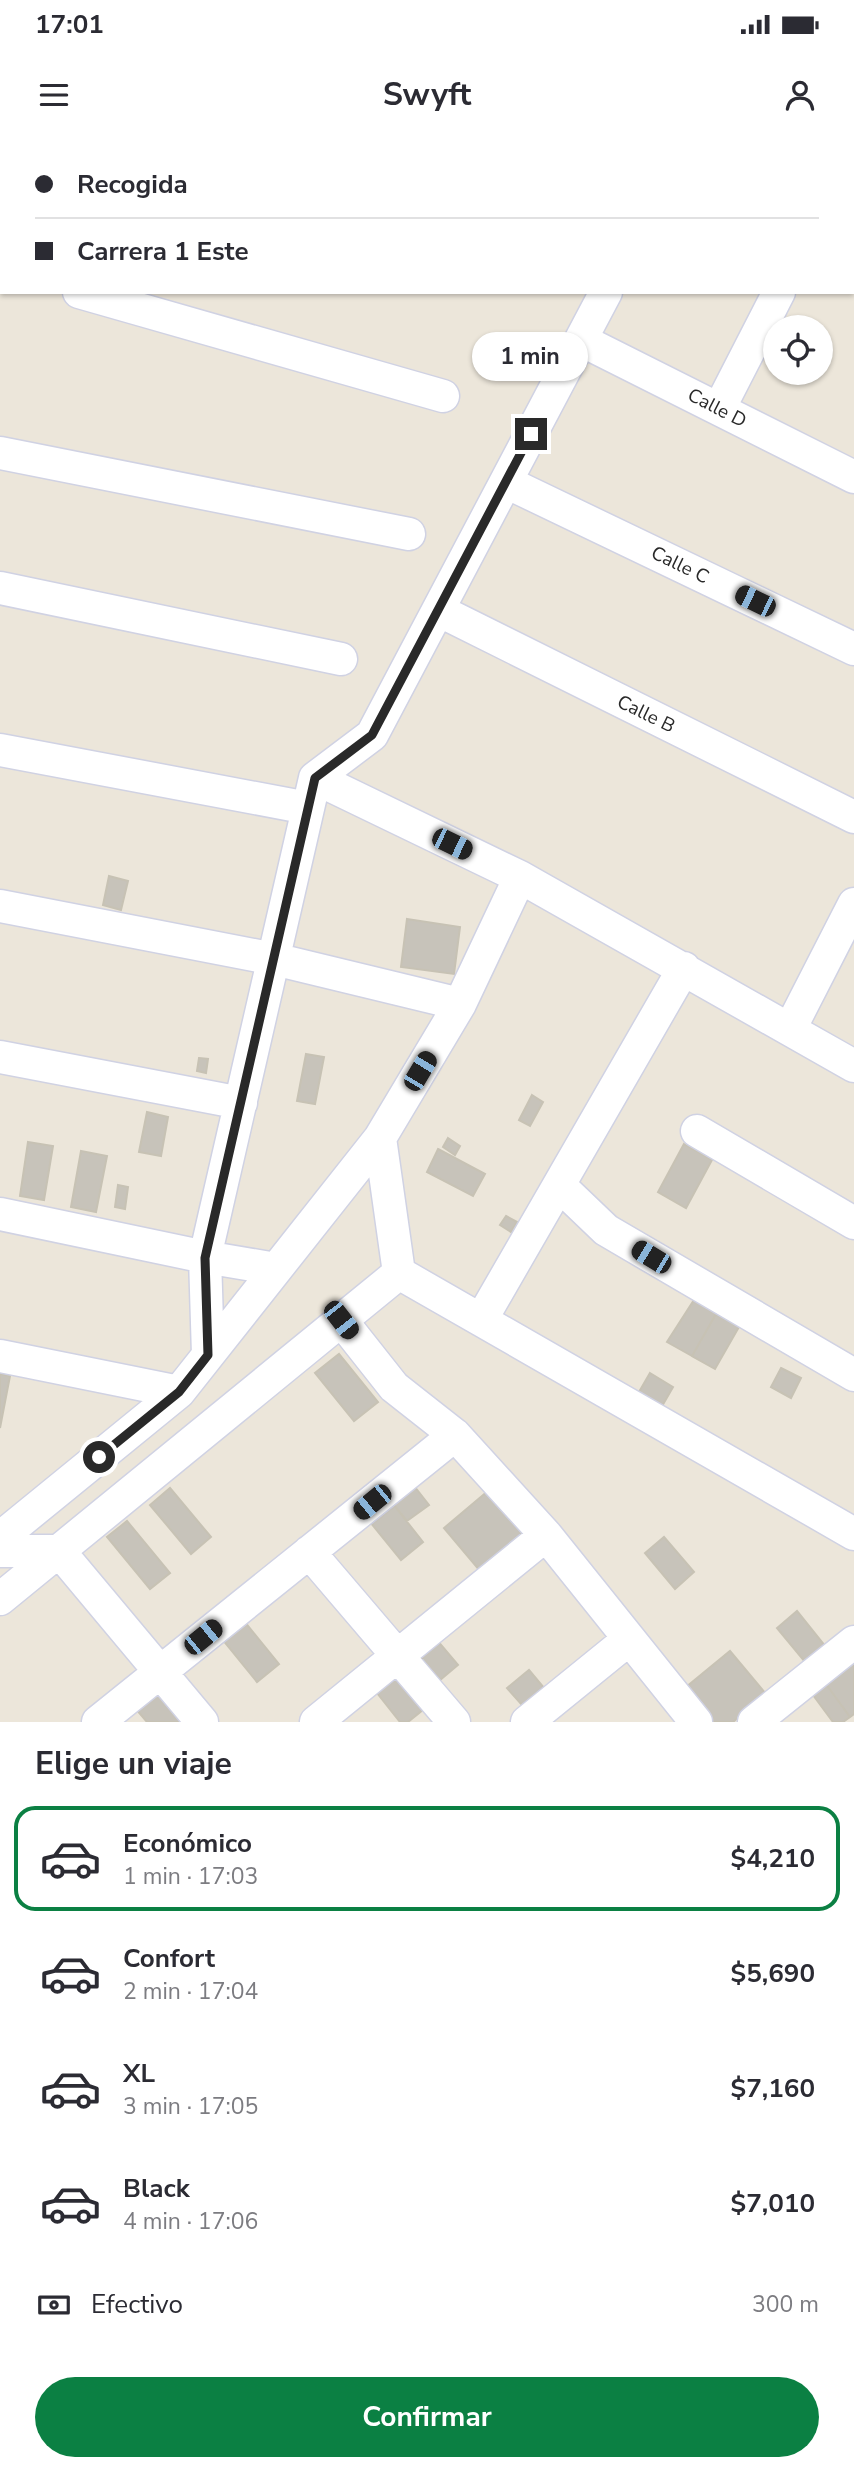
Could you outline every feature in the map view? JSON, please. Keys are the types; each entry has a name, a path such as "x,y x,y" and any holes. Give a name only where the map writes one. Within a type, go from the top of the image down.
{"street":[{"path":"86,294 443,396"},
{"path":"208,1355 205,1258 315,778 372,735 605,294"},
{"path":"719,409 778,294"},
{"name":"Calle D","path":"581,340 854,477"},
{"path":"0,453 409,534"},
{"name":"Calle C","path":"506,481 854,649"},
{"path":"0,588 341,659"},
{"name":"Calle B","path":"438,610 854,817"},
{"path":"0,750 308,808"},
{"path":"315,778 520,877 854,1066"},
{"path":"0,1538 179,1392 380,1138 460,1004 520,877"},
{"path":"790,1029 854,904"},
{"path":"0,906 274,959 460,1004"},
{"path":"481,1320 684,968"},
{"path":"0,1057 241,1103"},
{"path":"697,1131 854,1223"},
{"path":"380,1138 398,1273"},
{"path":"559,1185 606,1230 854,1375"},
{"path":"0,1214 205,1258 276,1269"},
{"path":"0,1599 398,1273"},
{"path":"398,1273 854,1534"},
{"path":"341,1320 394,1387 455,1435 545,1535 696,1722"},
{"path":"0,1356 179,1392"},
{"path":"98,1722 455,1435"},
{"path":"316,1722 545,1535"},
{"path":"0,1551 59,1550"},
{"path":"59,1550 202,1722"},
{"path":"309,1552 454,1722"},
{"path":"527,1722 628,1640"},
{"path":"754,1722 854,1642"}],"building":[{"path":"109,876 128,881 121,910 103,905"},
{"path":"407,919 460,927 454,974 401,967"},
{"path":"306,1054 324,1057 315,1104 297,1101"},
{"path":"199,1058 208,1059 206,1073 197,1071"},
{"path":"532,1095 543,1102 530,1126 519,1120"},
{"path":"147,1112 168,1117 161,1156 139,1152"},
{"path":"448,1138 460,1146 455,1155 443,1147"},
{"path":"28,1142 53,1146 44,1200 20,1196"},
{"path":"684,1144 712,1160 686,1208 658,1192"},
{"path":"438,1149 485,1174 473,1196 427,1172"},
{"path":"81,1151 107,1156 96,1212 71,1207"},
{"path":"118,1185 128,1187 125,1209 115,1207"},
{"path":"506,1216 517,1222 511,1232 500,1225"},
{"path":"694,1300 716,1314 692,1356 667,1342"},
{"path":"716,1314 739,1327 715,1369 692,1356"},
{"path":"339,1354 378,1402 354,1421 315,1373"},
{"path":"781,1368 801,1378 791,1398 771,1387"},
{"path":"650,1373 673,1387 658,1413 635,1399"},
{"path":"0,1374 10,1376 0,1428"},
{"path":"411,1482 429,1505 407,1521 389,1499"},
{"path":"170,1488 211,1537 191,1554 150,1505"},
{"path":"488,1491 525,1535 481,1572 444,1528"},
{"path":"389,1499 423,1542 401,1560 366,1517"},
{"path":"127,1521 170,1573 150,1589 107,1537"},
{"path":"664,1537 694,1572 675,1589 645,1553"},
{"path":"797,1611 826,1647 806,1663 777,1628"},
{"path":"244,1621 279,1664 257,1682 222,1639"},
{"path":"436,1639 458,1665 440,1680 418,1654"},
{"path":"730,1651 766,1694 733,1722 713,1722 685,1688"},
{"path":"854,1656 854,1714 850,1717 823,1680"},
{"path":"529,1670 544,1688 523,1706 507,1688"},
{"path":"398,1677 424,1709 408,1722 400,1722 377,1693"},
{"path":"823,1680 850,1717 843,1722 833,1722 810,1691"},
{"path":"161,1688 189,1722 147,1722 136,1709"}],"route":[{"path":"99,1457 179,1392 208,1355 205,1258 315,778 372,735 531,434"}]}
